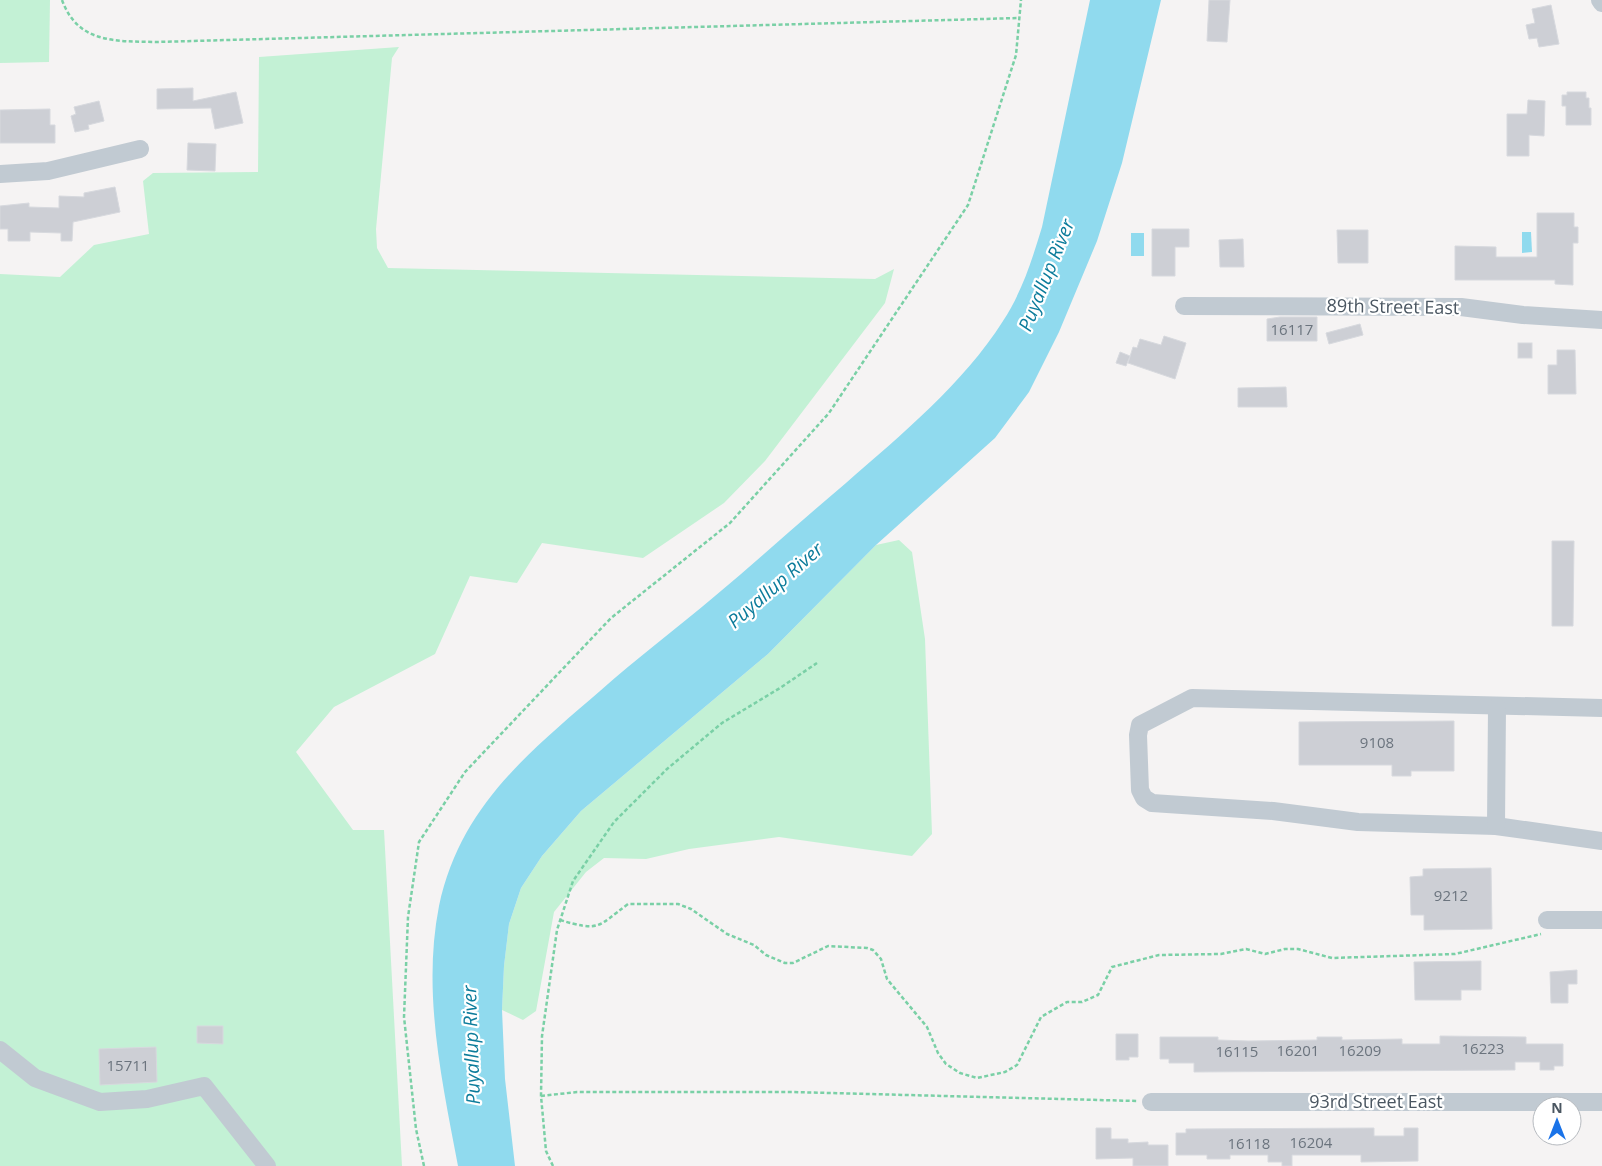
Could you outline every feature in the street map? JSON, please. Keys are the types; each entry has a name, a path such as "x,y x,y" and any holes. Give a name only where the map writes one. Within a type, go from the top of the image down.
{"street":[{"path":"0,174 48,171 140,149"},
{"name":"89th Street East","path":"1184,306 1461,307 1523,315 1602,320"},
{"path":"1602,708 1498,707 1192,698 1140,725 1138,735 1140,790 1144,798 1152,803 1273,811 1358,822 1496,826 1602,841"},
{"path":"1496,826 1498,707"},
{"path":"1544,927 1602,920"},
{"path":"0,1050 35,1078 100,1102 147,1099 204,1086 267,1166"},
{"name":"93rd Street East","path":"1151,1102 1602,1102"}],"path":[{"path":"62,0 66,13 82,30 111,41 156,42 1019,18"},
{"path":"424,1166 416,1129 404,1017 408,917 419,842 465,772 611,618 730,523 829,413 968,205 1016,55 1021,0"},
{"path":"553,1166 546,1151 541,1096 542,1036 560,920 573,881 614,822 667,768 722,723 817,663"},
{"path":"560,920 582,926 592,926 608,921 628,904 678,904 691,909 728,934 754,944 766,955 785,963 793,962 828,946 873,950 881,959 888,979 927,1028 938,1053 946,1064 960,1073 977,1078 1012,1070 1017,1065 1042,1017 1067,1002 1082,1002 1098,995 1112,967 1120,964 1139,962 1159,955 1221,954 1246,949 1264,954 1285,949 1298,950 1332,958 1456,954 1544,927"},
{"path":"541,1096 577,1092 792,1092 1096,1098 1151,1102"}],"green space":[{"path":"0,0 50,0 49,62 0,63"},
{"path":"399,47 392,58 376,229 377,248 388,268 875,279 894,269 885,303 765,461 724,503 643,558 542,543 517,583 470,576 435,654 334,707 296,752 353,830 384,830 402,1166 0,1166 0,274 60,277 94,245 149,234 143,181 153,173 258,172 259,57"},
{"path":"899,540 912,552 925,639 932,834 912,856 779,837 689,849 646,859 604,858 586,872 554,912 536,1011 523,1020 502,1010 504,966 509,924 521,888 542,856 581,811 768,654 876,545"}],"water":[{"name":"Puyallup River","path":"1090,0 1161,0 1122,163 1097,241 1059,332 1029,392 995,438 876,545 768,654 581,811 542,856 521,888 509,924 504,966 502,1010 505,1079 515,1166 458,1166 440,1069 433,1004 433,971 434,938 439,906 449,871 463,840 480,811 500,785 547,737 628,667 701,608 889,446 951,387 987,344 1016,299 1042,227"},
{"path":"1522,232 1531,232 1532,252 1522,253"},
{"path":"1131,233 1144,233 1144,256 1131,256"}],"building":[{"path":"1209,0 1230,0 1227,42 1207,41"},
{"path":"1551,5 1559,44 1539,47 1537,38 1529,39 1526,25 1535,23 1532,9"},
{"path":"193,88 193,101 236,92 243,123 215,129 211,108 157,109 157,89"},
{"path":"1567,92 1586,92 1586,98 1589,98 1589,108 1591,108 1591,125 1566,125 1566,106 1562,106 1562,95 1567,95"},
{"path":"1528,100 1545,101 1544,136 1529,135 1529,156 1507,156 1507,114 1527,114"},
{"path":"99,101 104,121 88,125 89,129 75,132 71,116 76,114 74,107"},
{"path":"50,109 50,125 55,125 55,143 0,143 0,110"},
{"path":"188,143 216,144 215,171 187,170"},
{"path":"115,187 120,212 73,222 72,241 61,241 61,233 30,232 30,241 8,241 8,229 0,229 0,206 29,203 29,207 59,208 59,196 84,197 84,193"},
{"path":"1537,213 1574,213 1574,227 1578,227 1578,243 1573,243 1573,285 1555,284 1555,280 1455,280 1455,246 1496,247 1496,257 1537,257"},
{"path":"1152,229 1189,229 1189,247 1175,247 1175,276 1152,276"},
{"path":"1337,230 1368,230 1368,263 1338,263"},
{"path":"1243,239 1244,267 1220,267 1219,240"},
{"path":"1317,317 1317,341 1267,341 1267,319"},
{"path":"1360,324 1363,335 1329,344 1326,333"},
{"path":"1164,336 1186,343 1175,379 1128,363 1133,347 1137,348 1140,339 1161,345"},
{"path":"1518,343 1532,343 1532,358 1518,358"},
{"path":"1557,350 1575,350 1576,394 1548,394 1548,365 1557,365"},
{"path":"1120,352 1130,356 1126,366 1116,363"},
{"path":"1286,387 1287,407 1238,407 1238,388"},
{"path":"1552,541 1574,541 1573,626 1552,626"},
{"path":"1454,721 1454,771 1411,771 1411,776 1392,776 1392,765 1299,765 1299,722"},
{"path":"1491,868 1492,929 1424,930 1424,915 1411,915 1410,877 1423,876 1423,869"},
{"path":"1481,961 1481,990 1461,990 1461,1000 1415,1000 1414,962"},
{"path":"1577,970 1577,984 1568,984 1568,1003 1551,1003 1550,972"},
{"path":"197,1026 223,1026 223,1044 197,1043"},
{"path":"1116,1034 1138,1034 1138,1057 1129,1057 1129,1060 1116,1060"},
{"path":"1440,1036 1526,1037 1526,1044 1563,1044 1563,1066 1554,1066 1554,1070 1540,1070 1540,1062 1515,1062 1515,1070 1194,1072 1194,1063 1169,1063 1169,1059 1160,1059 1160,1037 1218,1037 1218,1040 1248,1041 1317,1040 1317,1037 1342,1037 1342,1040 1402,1039 1402,1044 1440,1044"},
{"path":"156,1047 157,1082 100,1085 99,1049"},
{"path":"1096,1128 1111,1128 1111,1139 1128,1139 1128,1143 1148,1142 1148,1145 1168,1145 1168,1166 1133,1166 1133,1158 1096,1159"},
{"path":"1374,1128 1374,1136 1404,1136 1404,1128 1418,1128 1418,1161 1361,1162 1361,1155 1292,1155 1292,1166 1282,1166 1282,1162 1268,1162 1268,1155 1230,1155 1230,1159 1207,1159 1207,1155 1176,1155 1176,1133 1186,1133 1186,1129"}]}
